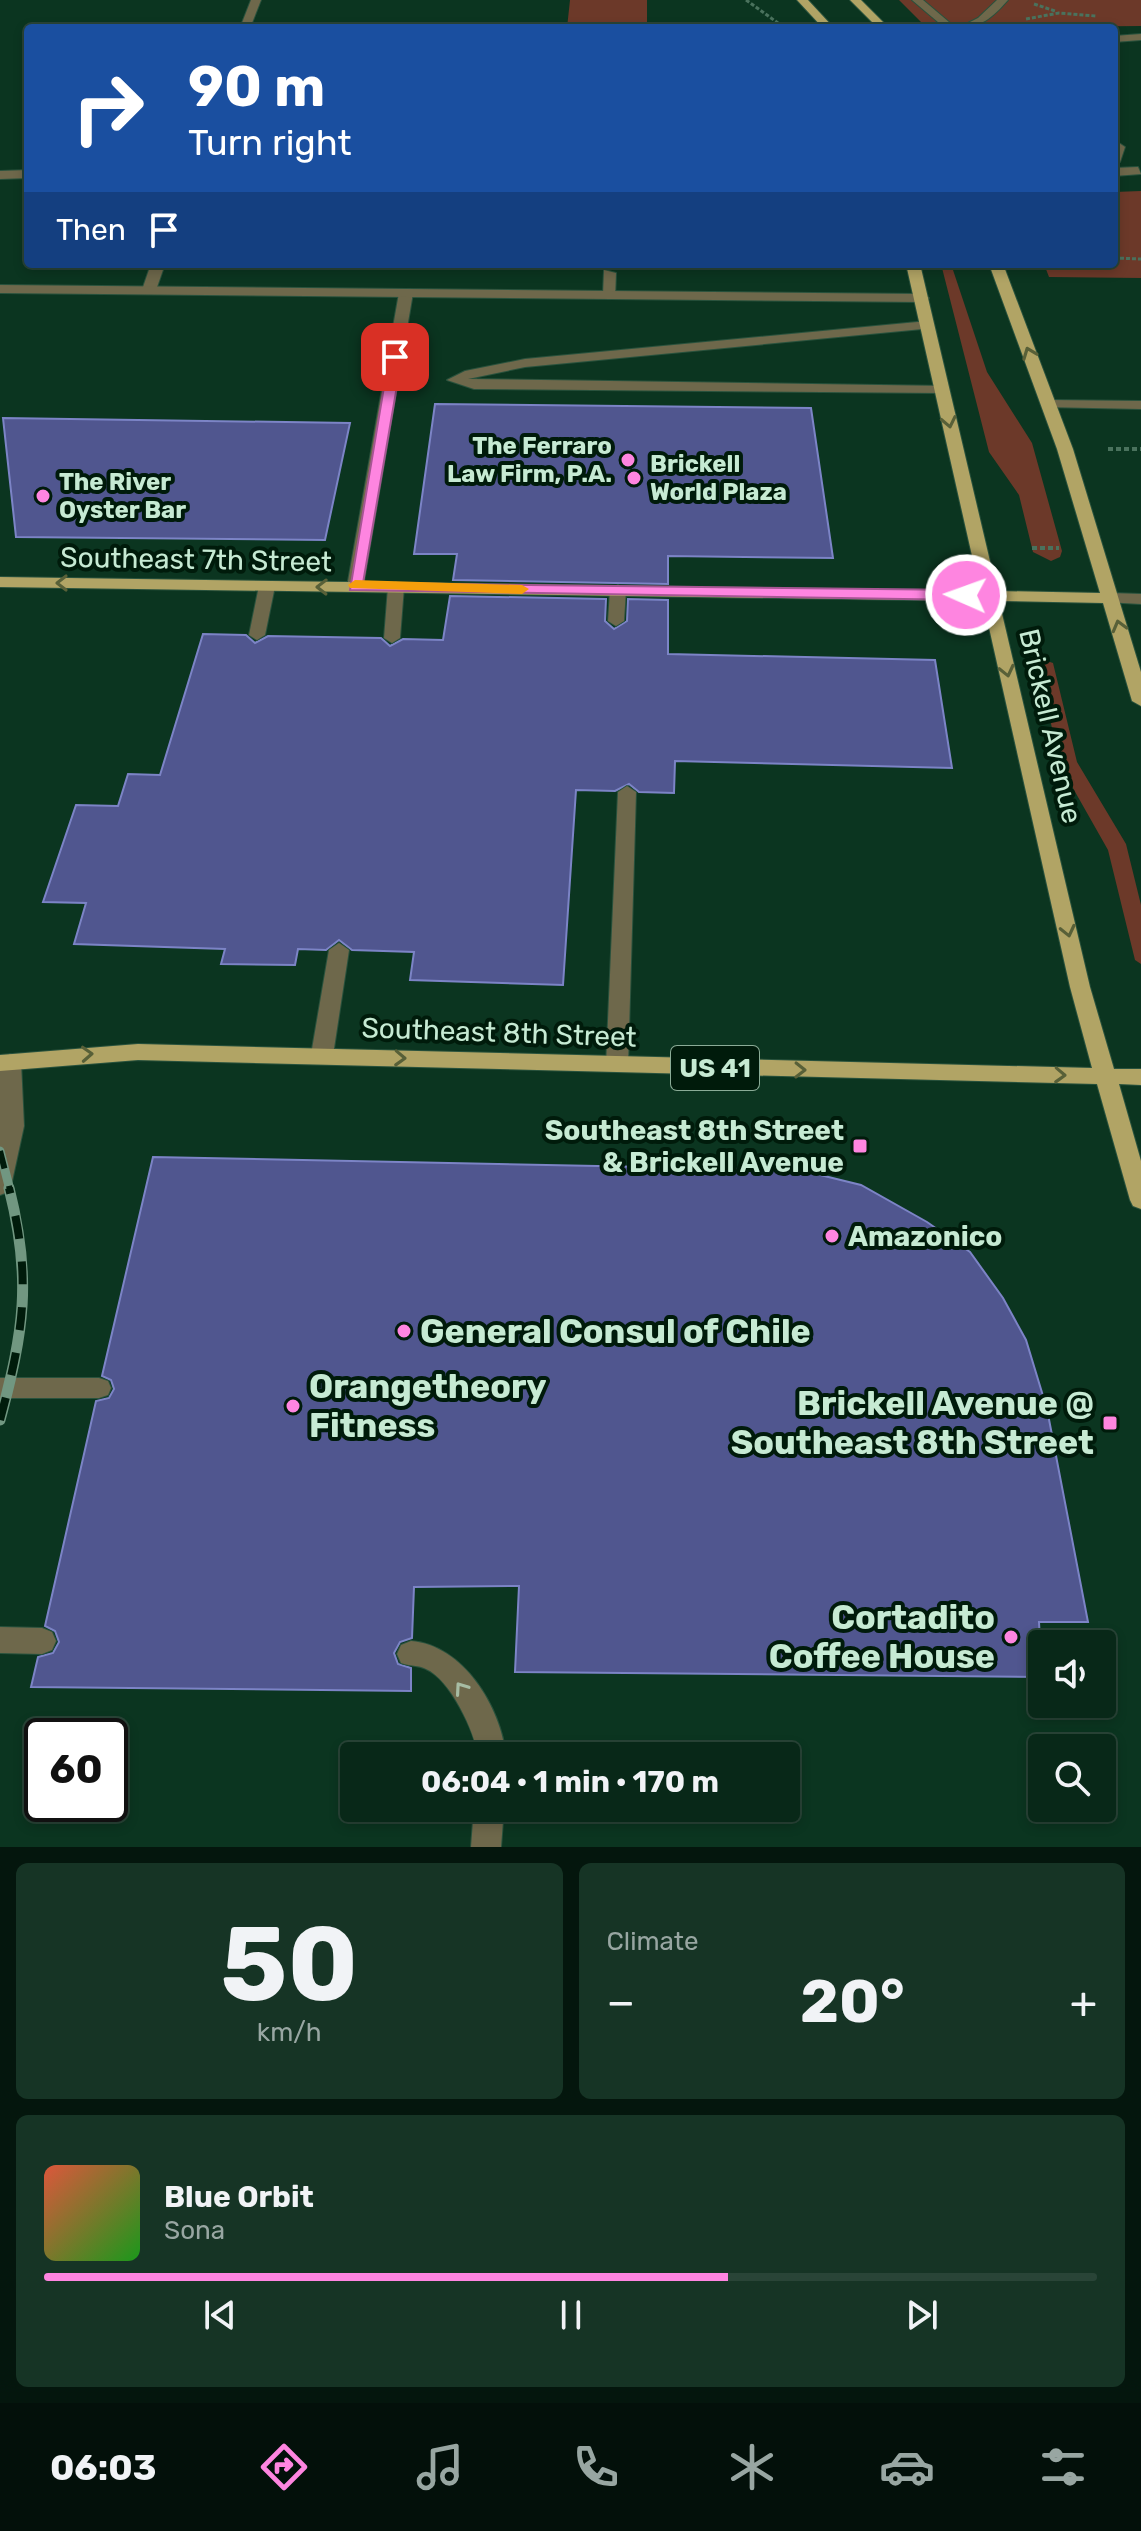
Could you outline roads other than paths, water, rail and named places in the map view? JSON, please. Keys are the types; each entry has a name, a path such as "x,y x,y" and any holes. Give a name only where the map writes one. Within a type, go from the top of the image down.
{"main road":[{"path":"802,0 825,24"},
{"path":"855,0 880,24"},
{"name":"Brickell Avenue","path":"914,268 1080,987 1141,1200"},
{"path":"997,268 1048,404 1141,701"},
{"name":"Southeast 7th Street","path":"0,582 1111,598"},
{"name":"Southeast 8th Street","path":"5,1062 138,1052 1141,1077"}],"street":[{"path":"247,24 256,0"},
{"path":"917,0 946,24"},
{"path":"972,24 982,20 1003,0"},
{"path":"1118,39 1141,37"},
{"path":"1118,172 1140,171"},
{"path":"0,175 24,174"},
{"path":"149,290 157,268"},
{"path":"609,273 610,295"},
{"path":"0,289 922,298"},
{"path":"355,587 406,293"},
{"path":"928,325 797,335 555,361 469,373 454,380 474,385 942,389"},
{"path":"1048,404 1141,405"},
{"path":"257,635 267,586"},
{"path":"392,638 396,587"},
{"path":"616,621 618,590"},
{"path":"1111,598 1141,599"},
{"path":"617,1066 627,792"},
{"path":"322,1055 339,950"},
{"path":"0,1186 13,1126 5,1062"},
{"path":"0,1388 99,1388"},
{"path":"0,1640 42,1641"},
{"path":"411,1654 432,1656 460,1684 489,1742"},
{"path":"486,1847 488,1822"}],"railway":[{"path":"0,1151 10,1190"},
{"path":"0,1420 15,1359 22,1304 21,1250 9,1188"}],"place":[{"name":"The Ferraro Law Firm, P.A.","path":"628,460"},
{"name":"Brickell World Plaza","path":"634,478"},
{"name":"The River Oyster Bar","path":"43,496"},
{"name":"Southeast 8th Street & Brickell Avenue","path":"860,1146"},
{"name":"Amazonico","path":"832,1236"},
{"name":"General Consul of Chile","path":"404,1331"},
{"name":"Orangetheory Fitness","path":"293,1406"},
{"name":"Brickell Avenue @ Southeast 8th Street","path":"1110,1423"},
{"name":"Cortadito Coffee House","path":"1011,1637"}]}
